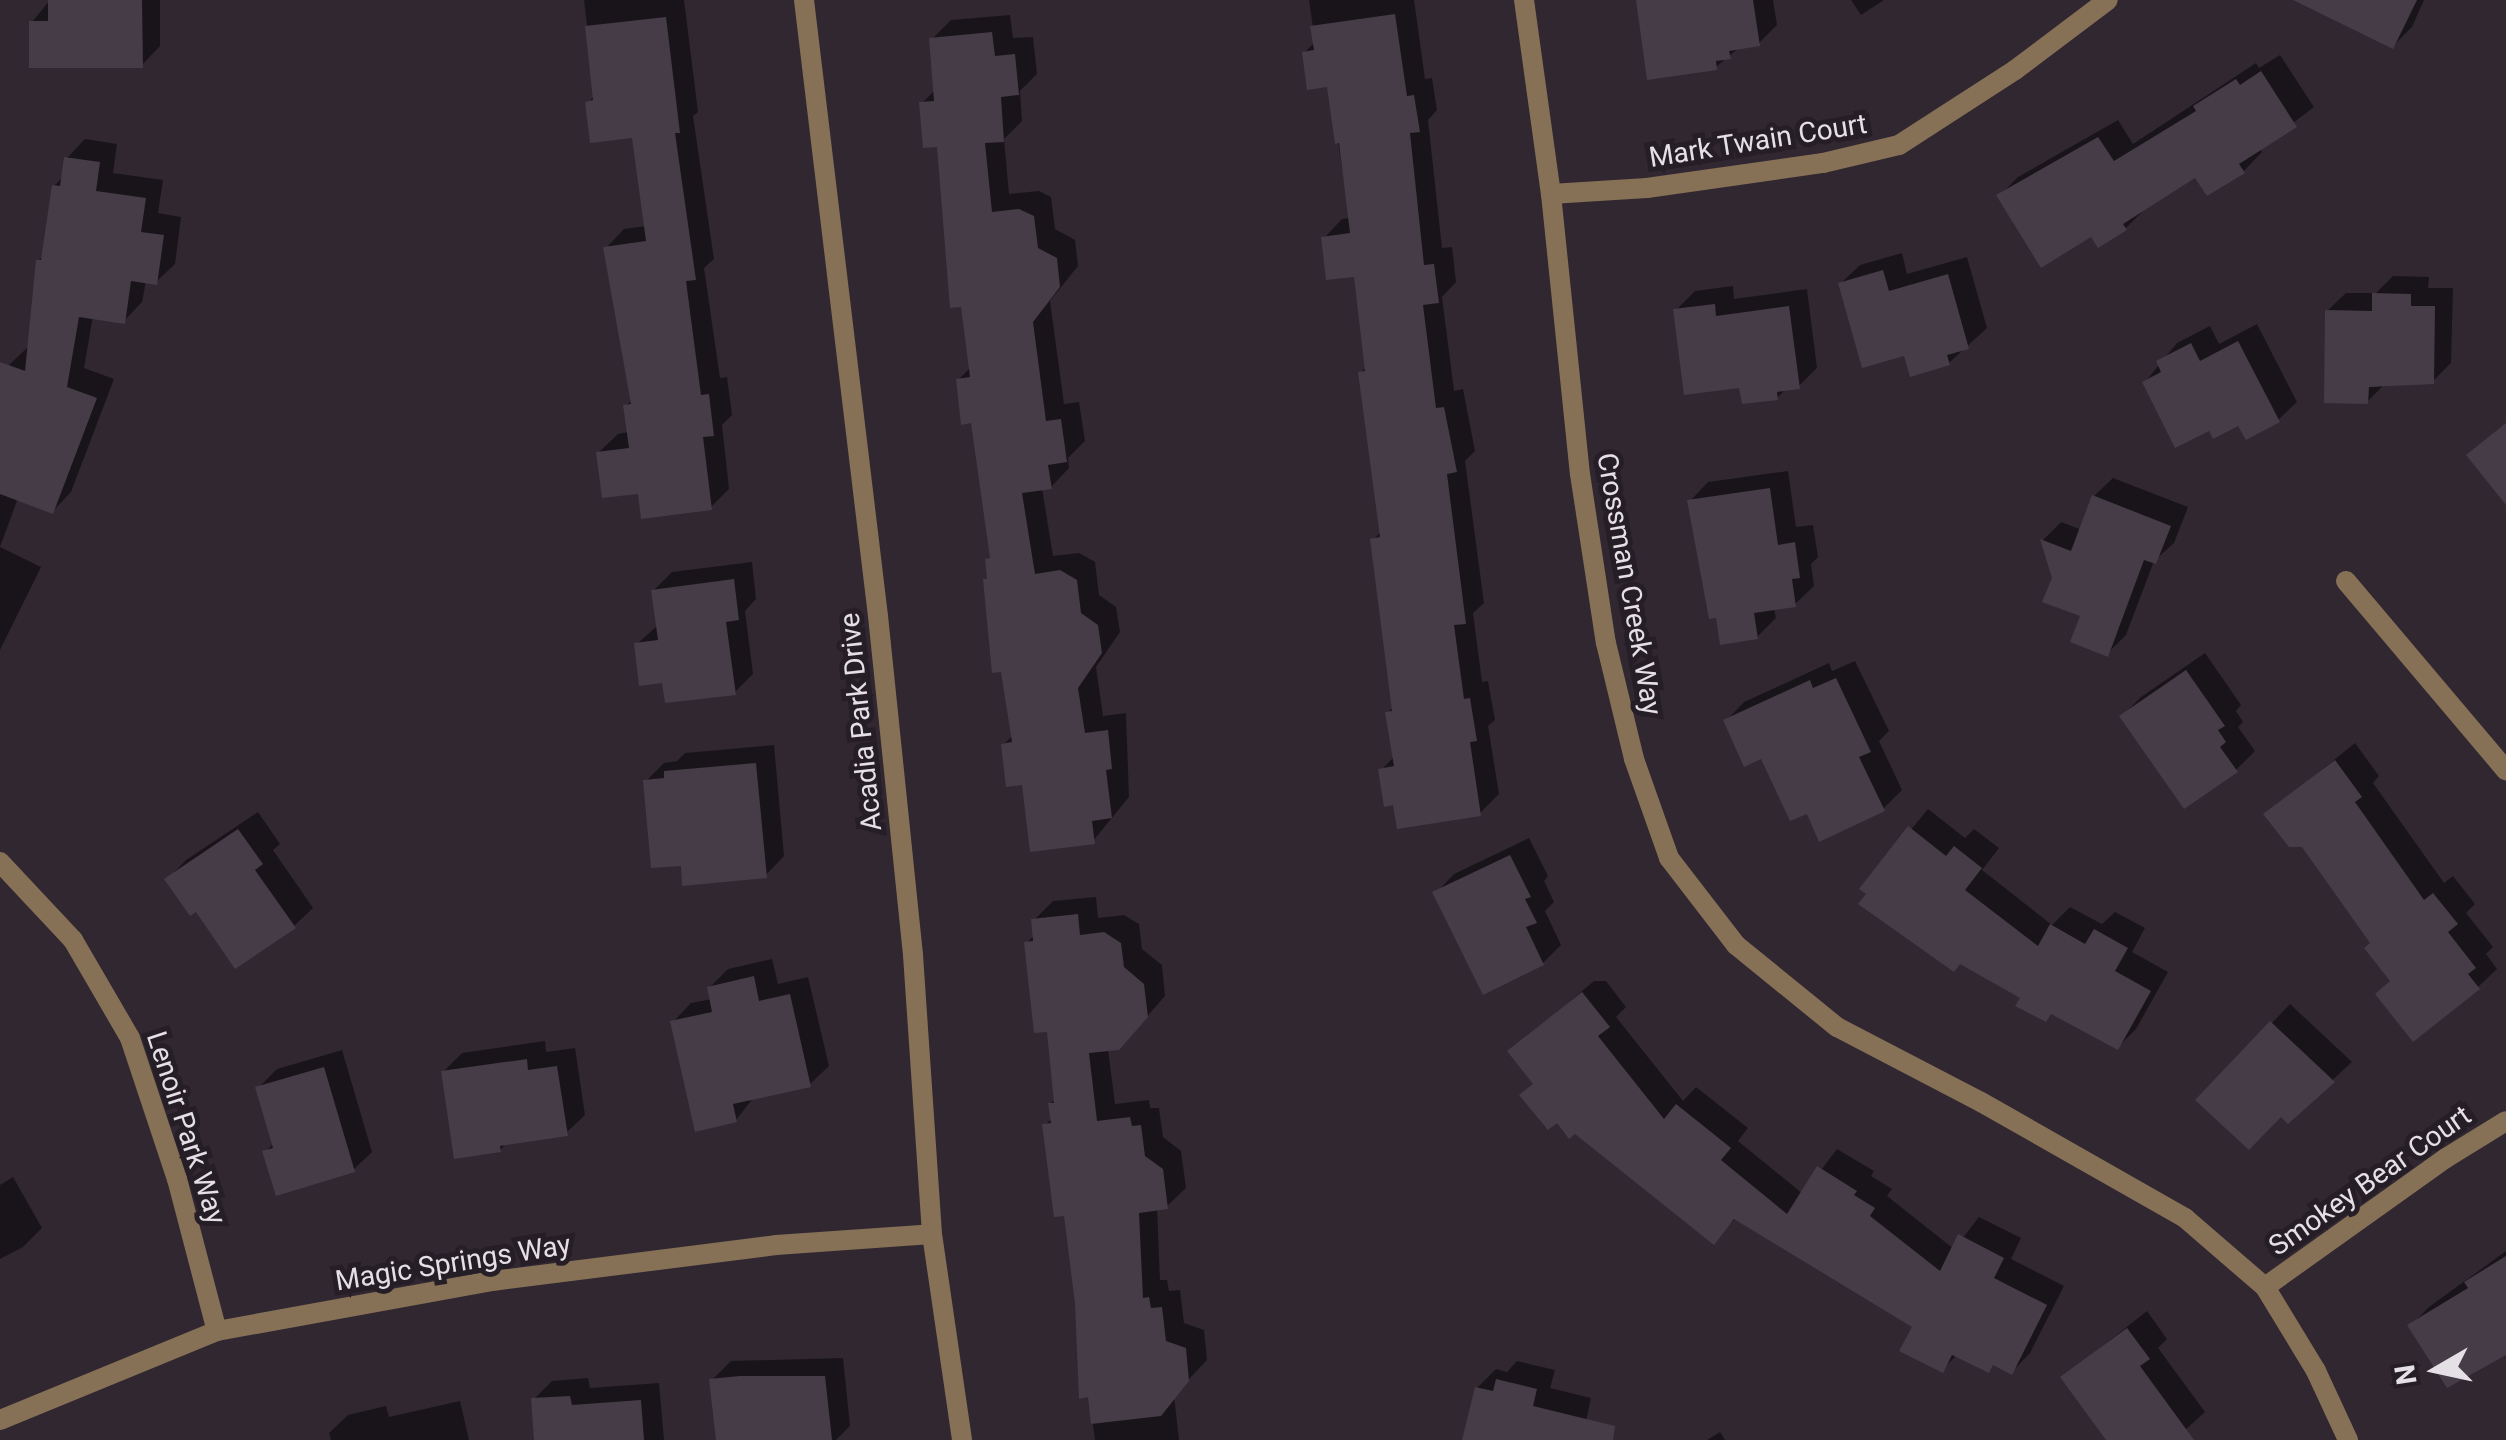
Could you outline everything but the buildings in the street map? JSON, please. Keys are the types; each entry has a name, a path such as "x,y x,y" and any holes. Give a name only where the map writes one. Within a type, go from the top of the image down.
{"street":[{"name":"Acadia Park Drive","path":"804,0 882,654 913,955 932,1234 962,1440"},
{"name":"Crossman Creek Way","path":"1524,0 1551,194 1580,474 1606,643 1634,759 1668,858 1736,945 1837,1027 1981,1102 2185,1218 2266,1288 2316,1371 2348,1440"},
{"name":"Mark Twain Court","path":"1551,194 1648,188 1764,172 1899,145 2015,70 2108,0"},
{"path":"2346,581 2506,770"},
{"name":"Lenoir Park Way","path":"0,862 73,940 130,1038 177,1179 217,1331"},
{"name":"Smokey Bear Court","path":"2266,1288 2446,1158 2506,1121"},
{"name":"Magic Springs Way","path":"0,1420 217,1331 492,1281 776,1245 932,1234"}]}
